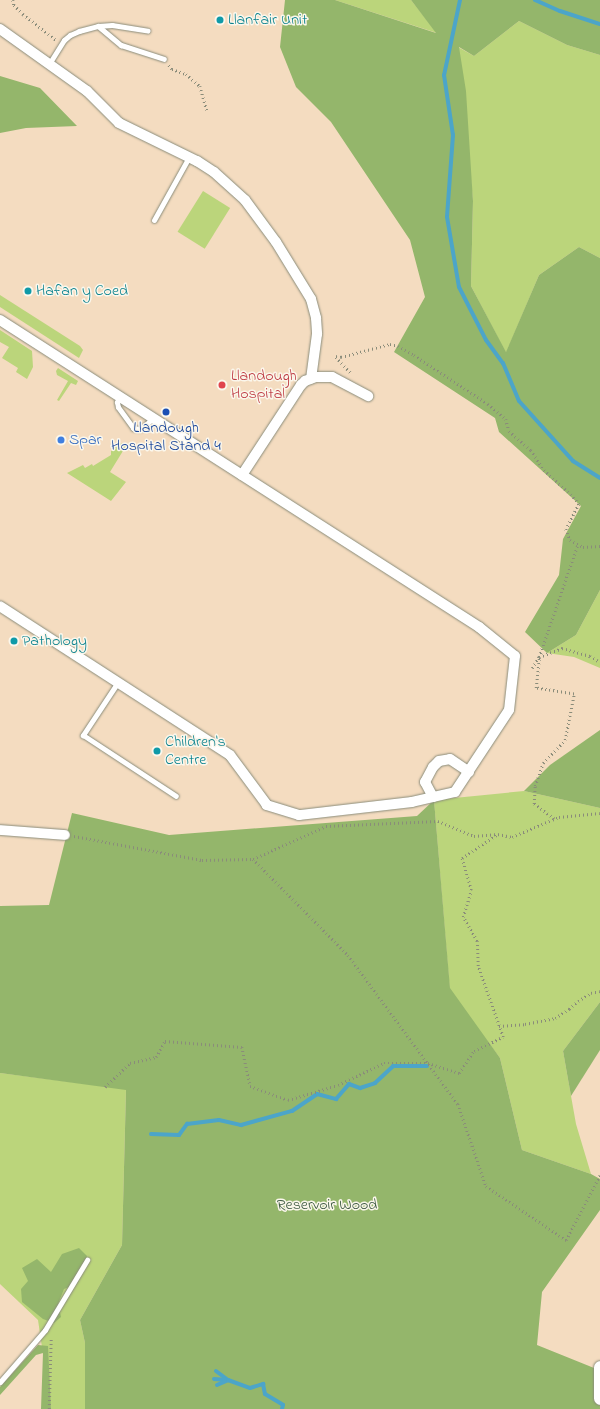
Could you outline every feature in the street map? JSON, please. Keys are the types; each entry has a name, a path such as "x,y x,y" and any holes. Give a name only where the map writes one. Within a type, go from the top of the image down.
{"street":[{"path":"0,29 87,91 119,123 190,156 214,172 245,200 276,242 306,290 314,309 317,326 317,341 311,379"},
{"path":"0,320 471,622 514,656 509,710 455,792 412,802 299,815 282,811 267,805 230,755 0,606"},
{"path":"242,475 301,385 311,379 324,376 332,377 368,396"},
{"path":"433,797 425,782 433,767 439,761 450,759 469,772"},
{"path":"0,830 65,834"},
{"path":"600,1367 600,1398"}],"lane":[{"path":"49,64 62,44 70,35 98,26 112,25 148,31"},
{"path":"98,26 120,45 164,59"},
{"path":"154,220 190,156"},
{"path":"120,397 117,402 118,407 133,428 138,429 143,427 153,418"},
{"path":"118,682 83,735 176,796"},
{"path":"0,1382 48,1325 87,1260"}],"path":[{"path":"13,0 14,5 23,14 62,44"},
{"path":"164,59 172,69 186,74 200,86 206,110"},
{"path":"355,376 336,356 341,357 390,344 414,355 488,404 506,418 509,431 531,450 544,470 571,494 579,504 566,529 570,540 583,547 600,546"},
{"path":"532,668 539,657 578,544"},
{"path":"539,657 562,648 590,656 600,662"},
{"path":"539,657 536,688 574,694 565,740 543,763 535,786 534,804 554,819"},
{"path":"65,834 202,860 253,859 326,826 438,821 474,836 498,834 512,837 530,831 554,819 571,815 600,813"},
{"path":"106,1087 130,1063 156,1057 165,1041 242,1047 250,1086 288,1100 338,1085 384,1063 428,1063 459,1073 474,1051 503,1037 478,966 477,941 463,918 471,890 462,858 498,834"},
{"path":"253,859 348,955 458,1104 486,1186 566,1240 600,1175"},
{"path":"499,1026 525,1024 555,1018 569,1009 578,1000 600,991"},
{"path":"48,1325 51,1336 49,1409"}],"green space":[{"path":"285,0 335,0 436,33 411,0 600,0 600,55 567,45 519,21 474,56 459,47 466,91 473,201 471,286 506,352 539,275 579,247 600,258 600,590 576,635 547,653 525,632 559,575 563,539 581,506 499,432 495,418 394,352 425,297 410,240 331,122 296,87 280,47"},
{"path":"335,0 411,0 437,33"},
{"path":"519,21 567,45 600,55 600,258 579,247 539,275 506,353 471,286 473,201 458,47 474,56"},
{"path":"0,76 40,88 77,126 26,128 0,133"},
{"path":"203,191 230,208 205,249 178,232"},
{"path":"0,295 80,346 83,350 79,358 0,307"},
{"path":"0,330 32,351 33,367 27,379 16,372 18,368 2,358 9,347 0,342"},
{"path":"58,368 78,381 76,385 71,383 59,401 57,400 68,381 57,375 56,371"},
{"path":"122,443 126,446 110,472 126,482 111,501 67,473 83,465 85,468 92,464 93,466 111,455 111,451 116,449 115,446"},
{"path":"600,590 600,668 574,657 547,653 576,635"},
{"path":"600,730 600,808 524,791 550,765"},
{"path":"524,791 600,808 600,1002 563,1051 576,1124 591,1174 522,1150 500,1058 450,992 434,800"},
{"name":"Reservoir Wood","path":"434,800 450,988 500,1058 522,1150 591,1174 600,1179 600,1210 542,1292 537,1345 599,1370 600,1409 85,1409 85,1343 80,1320 122,1245 126,1090 0,1073 0,906 49,905 72,813 169,835 417,816"},
{"path":"600,1002 600,1050 571,1096 563,1051"},
{"path":"0,1073 126,1089 122,1245 80,1320 85,1343 85,1409 51,1409 38,1320 0,1284"},
{"path":"79,1248 87,1256 82,1274 77,1284 64,1289 58,1304 61,1317 54,1323 43,1319 22,1302 21,1289 28,1281 22,1268 37,1259 51,1272 62,1254"},
{"path":"38,1345 48,1346 51,1409 41,1409 43,1353 36,1355 0,1395 0,1387"}],"waterway":[{"path":"460,0 444,75 453,135 447,217 459,287 486,340 503,363 519,401 573,461 600,478"},
{"path":"535,0 560,11 600,24"},
{"path":"151,1134 179,1135 187,1124 219,1120 241,1125 292,1111 317,1094 336,1099 349,1084 360,1088 375,1083 393,1066 427,1066"},
{"path":"216,1371 228,1380"},
{"path":"214,1379 227,1380"},
{"path":"217,1385 228,1380 250,1388 263,1384 265,1394 283,1405 282,1409"}],"place":[{"name":"Llanfair Unit","path":"220,20"},
{"name":"Hafan y Coed","path":"28,291"},
{"name":"Llandough Hospital","path":"222,385"},
{"name":"Llandough Hospital Stand 4","path":"166,412"},
{"name":"Spar","path":"61,440"},
{"name":"Pathology","path":"14,641"},
{"name":"Children's Centre","path":"157,751"}]}
